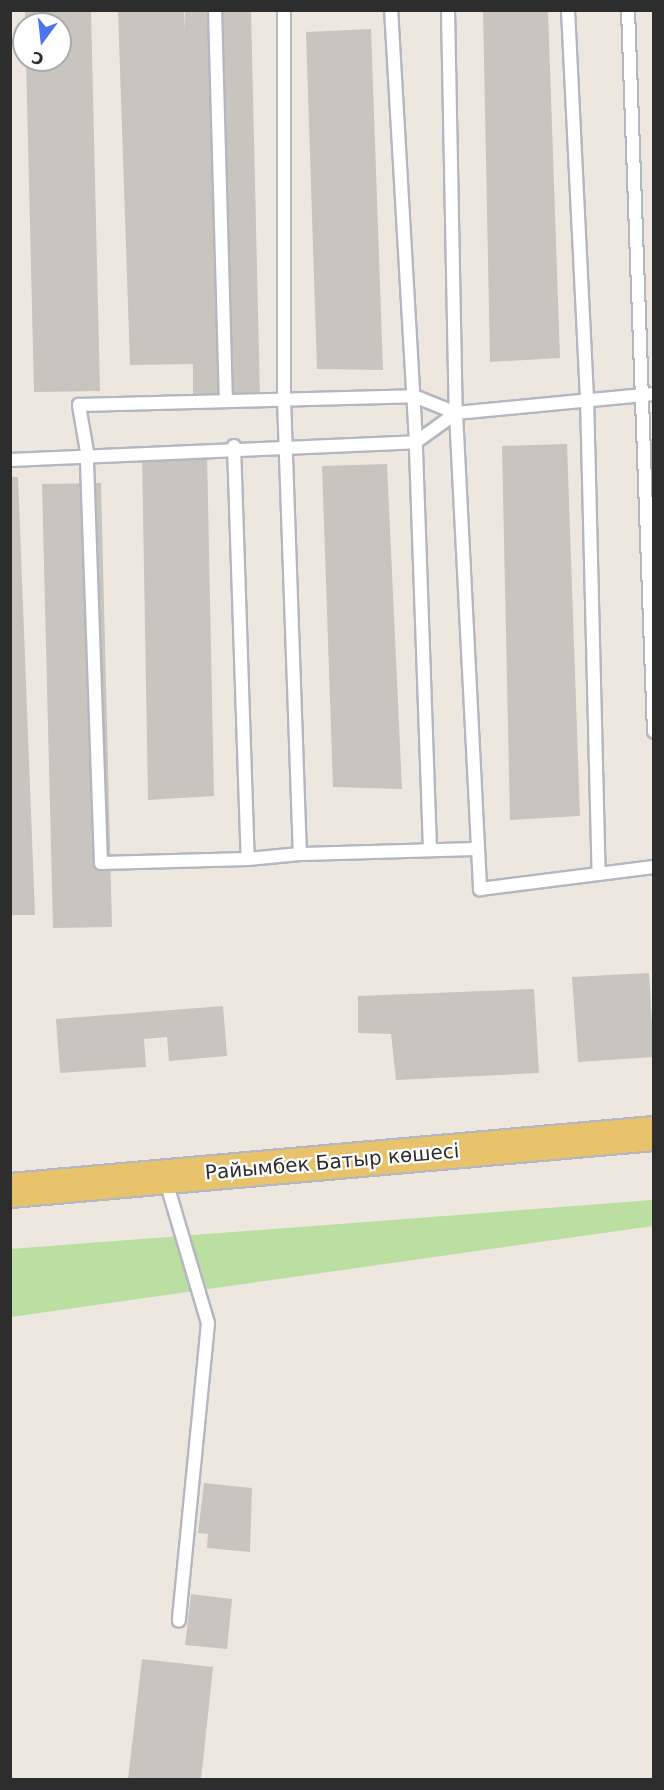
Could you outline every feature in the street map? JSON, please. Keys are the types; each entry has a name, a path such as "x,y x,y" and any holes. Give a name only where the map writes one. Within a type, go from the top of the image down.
{"main road":[{"name":"Райымбек Батыр көшесі","path":"10,1190 654,1133"}],"lane":[{"path":"215,10 226,401"},
{"path":"284,10 284,399 289,446 300,854"},
{"path":"391,10 417,442 430,850"},
{"path":"448,10 456,413 480,889 600,872 654,867"},
{"path":"567,10 586,397 600,872"},
{"path":"628,10 649,394 654,732"},
{"path":"478,849 101,863 87,452 79,405 414,396 456,413 586,397 649,394"},
{"path":"10,460 87,452 417,442 456,413"},
{"path":"234,446 248,859"},
{"path":"165,1177 208,1323 179,1621"}],"green space":[{"path":"653,1200 653,1226 11,1317 10,1249"}],"building":[{"path":"25,10 91,10 100,391 34,392 26,72 72,72 72,12 25,12"},
{"path":"118,10 184,10 185,31 185,10 251,10 260,398 193,399 193,364 130,365"},
{"path":"483,10 548,10 560,358 490,362"},
{"path":"371,29 383,370 317,369 306,32"},
{"path":"567,444 580,816 510,820 502,446"},
{"path":"207,453 214,796 148,800 142,455"},
{"path":"387,464 402,789 333,787 322,466"},
{"path":"10,477 18,477 35,915 10,915"},
{"path":"101,483 112,927 53,928 42,484"},
{"path":"649,973 654,1057 578,1062 572,977"},
{"path":"534,989 539,1073 396,1080 391,1034 358,1033 358,996"},
{"path":"223,1006 227,1056 169,1061 167,1037 144,1039 146,1067 60,1073 56,1019"},
{"path":"204,1483 252,1488 250,1552 207,1548 208,1534 198,1533"},
{"path":"191,1594 232,1599 227,1649 185,1645"},
{"path":"142,1659 213,1667 201,1780 128,1779"}]}
